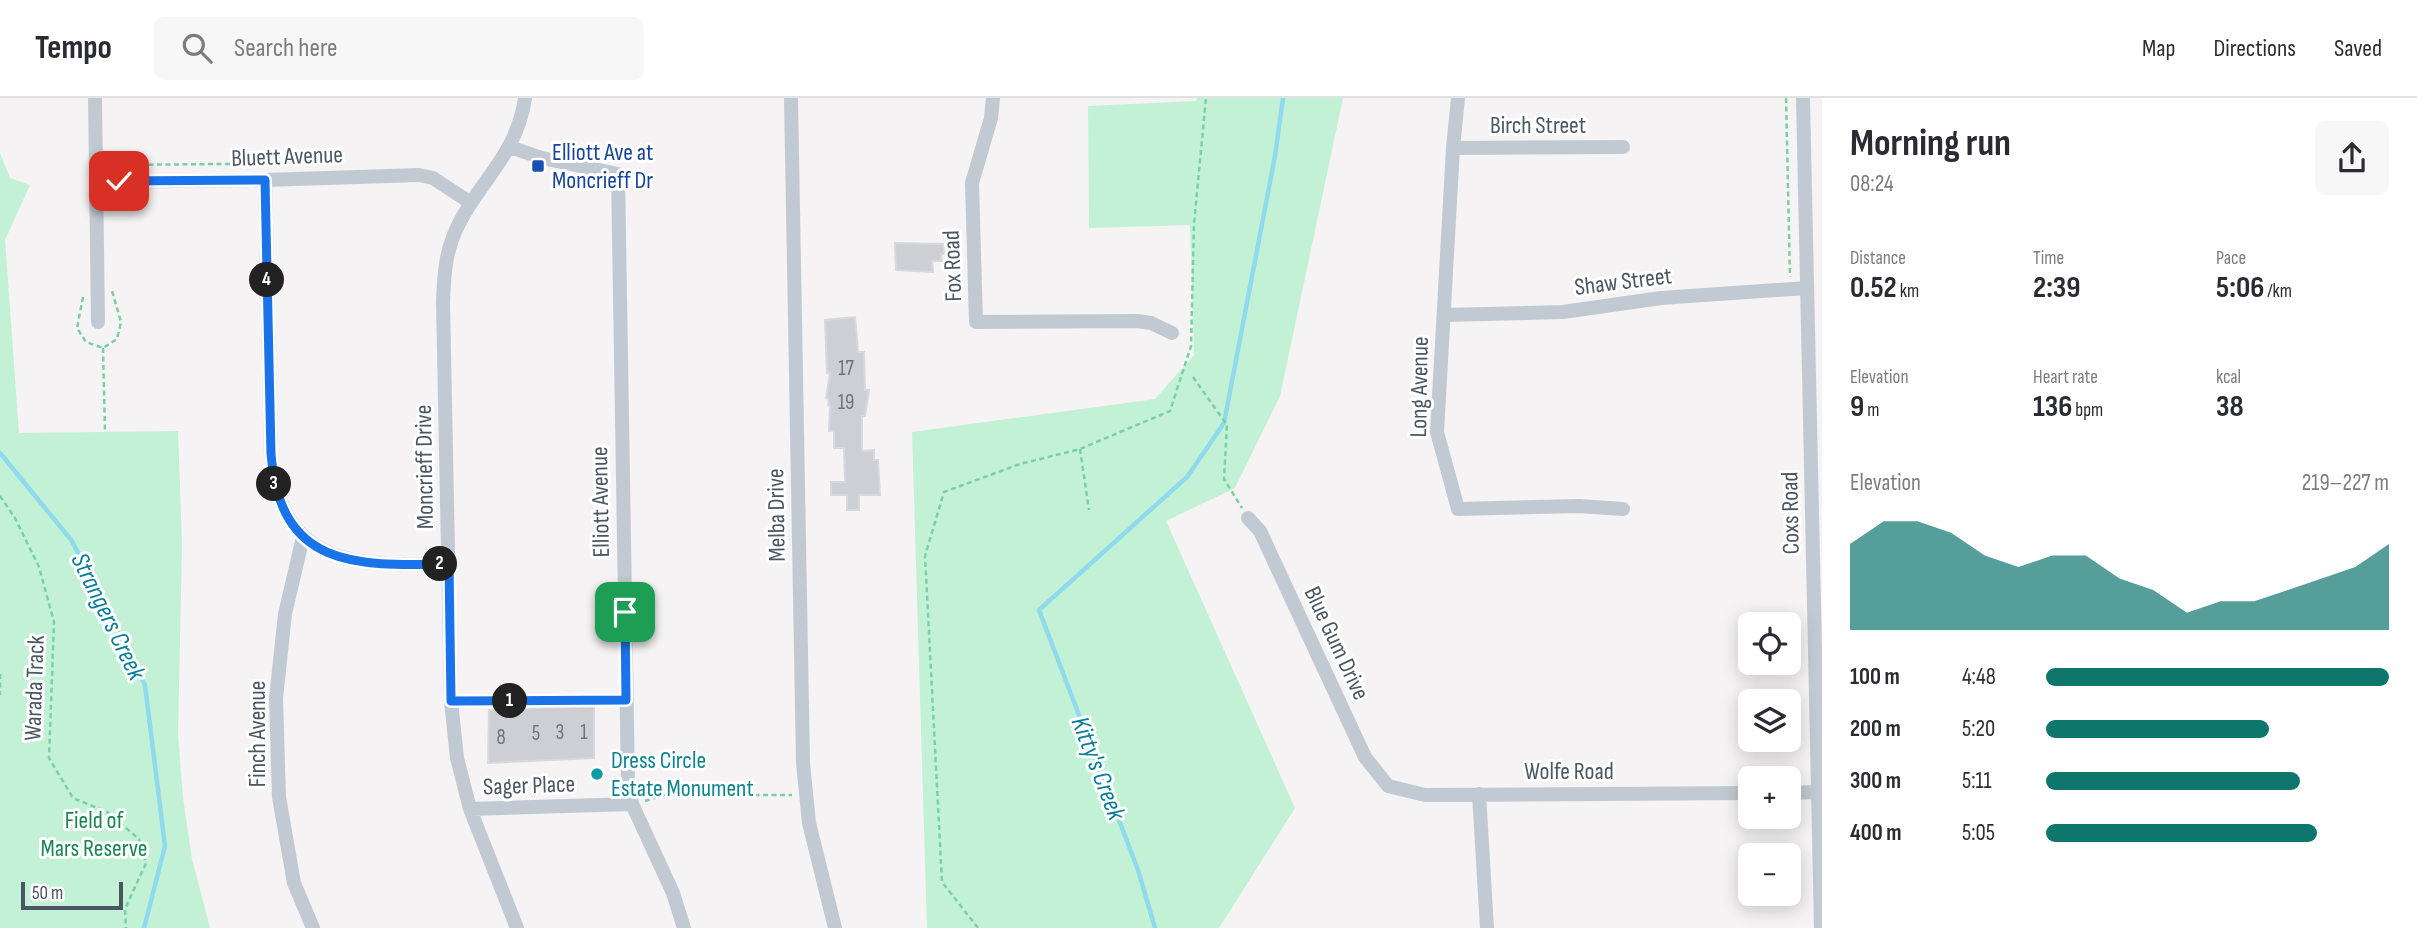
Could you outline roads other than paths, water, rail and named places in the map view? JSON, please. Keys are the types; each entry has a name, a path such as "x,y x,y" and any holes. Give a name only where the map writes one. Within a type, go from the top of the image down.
{"street":[{"path":"95,98 98,322"},
{"name":"Moncrieff Drive","path":"517,928 470,809 457,758 451,701 443,301 445,269 453,236 471,203 510,147 525,98"},
{"name":"Melba Drive","path":"791,98 806,795 816,852 835,928"},
{"name":"Fox Road","path":"993,98 991,118 972,183 976,322 1137,321 1151,323 1172,333"},
{"name":"Long Avenue","path":"1458,98 1437,432 1458,509 1579,506 1623,509"},
{"name":"Coxs Road","path":"1802,98 1819,730 1821,928"},
{"name":"Elliott Avenue","path":"510,147 542,158 618,174 628,783 632,804 673,893 684,928"},
{"name":"Birch Street","path":"1453,148 1623,147"},
{"name":"Bluett Avenue","path":"96,182 419,175 433,178 471,203"},
{"path":"265,180 273,482 282,506 303,537 332,554 384,565 449,564"},
{"name":"Shaw Street","path":"1444,315 1563,312 1661,298 1807,288"},
{"name":"Blue Gum Drive","path":"1248,518 1260,531 1365,757 1388,786"},
{"name":"Finch Avenue","path":"303,537 285,614 276,698 279,797 294,883 313,928"},
{"name":"Wolfe Road","path":"1388,786 1425,794 1738,793"},
{"path":"1801,793 1818,792"},
{"path":"1479,794 1487,928"},
{"name":"Sager Place","path":"470,809 632,804"}],"lane":[{"path":"451,701 626,700"}],"waterway":[{"name":"Kitty's Creek","path":"1155,928 1138,870 1039,610 1187,477 1224,423 1275,156 1283,98"},
{"name":"Strangers Creek","path":"0,453 72,541 145,685 165,846 144,928"}],"place":[{"name":"Elliott Ave at Moncrieff Dr","path":"538,166"},
{"name":"Dress Circle Estate Monument","path":"597,774"}],"park label":[{"name":"Field of Mars Reserve","path":"94,834"}]}
